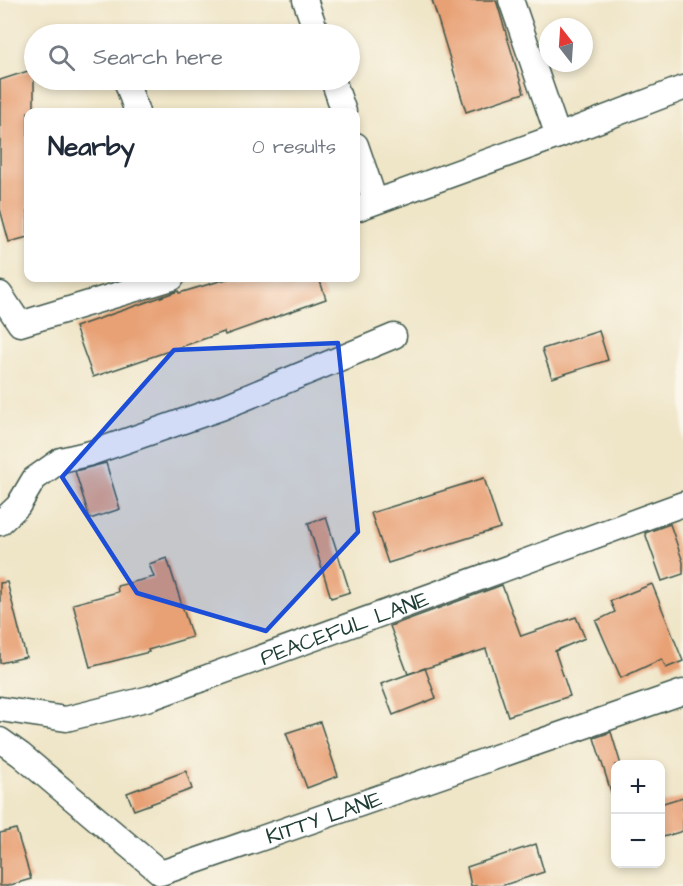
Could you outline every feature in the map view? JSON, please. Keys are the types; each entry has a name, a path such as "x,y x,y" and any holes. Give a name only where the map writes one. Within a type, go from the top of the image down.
{"street":[{"path":"305,0 313,24"},
{"path":"511,0 558,136"},
{"path":"360,172 365,205 558,136 683,88"},
{"path":"129,90 136,108"},
{"path":"336,90 343,108"},
{"path":"0,294 20,324 159,282"},
{"path":"0,523 18,506 34,479 61,460 91,453 221,408 394,336"},
{"name":"PEACEFUL LANE","path":"0,709 66,719 150,698 683,504"},
{"name":"KITTY LANE","path":"161,873 683,692"},
{"path":"0,740 21,755 161,873 185,886"}],"highlighted area":[{"path":"338,343 358,532 266,631 137,593 62,477 174,350"}],"building":[{"path":"432,0 496,0 524,93 466,112"},
{"path":"24,72 24,90 34,90 34,108 24,108 24,238 9,242 0,209 0,80"},
{"path":"216,282 320,282 326,299 225,335 224,332 93,377 75,327 178,291 179,293"},
{"path":"599,331 608,360 552,378 542,349"},
{"path":"106,463 120,509 90,519 75,471"},
{"path":"484,478 500,528 388,563 371,513"},
{"path":"326,517 350,592 331,598 308,523"},
{"path":"670,524 683,562 683,574 662,581 645,533"},
{"path":"167,558 192,637 148,650 149,652 90,667 73,604 118,592 117,586 154,577 149,564"},
{"path":"7,582 26,657 0,663 0,583"},
{"path":"652,584 683,661 666,668 662,659 621,678 596,621 615,612 610,601"},
{"path":"502,585 521,636 576,617 585,638 555,651 570,696 508,716 486,649 408,674 390,626"},
{"path":"425,668 436,698 393,715 381,684"},
{"path":"320,722 338,776 307,788 286,733"},
{"path":"611,732 619,760 611,760 611,792 594,738"},
{"path":"186,771 192,789 134,810 127,793"},
{"path":"683,797 683,831 665,836 665,814 665,802"},
{"path":"16,829 31,879 0,886 0,833"},
{"path":"536,844 544,872 501,886 471,886 467,867"}]}
